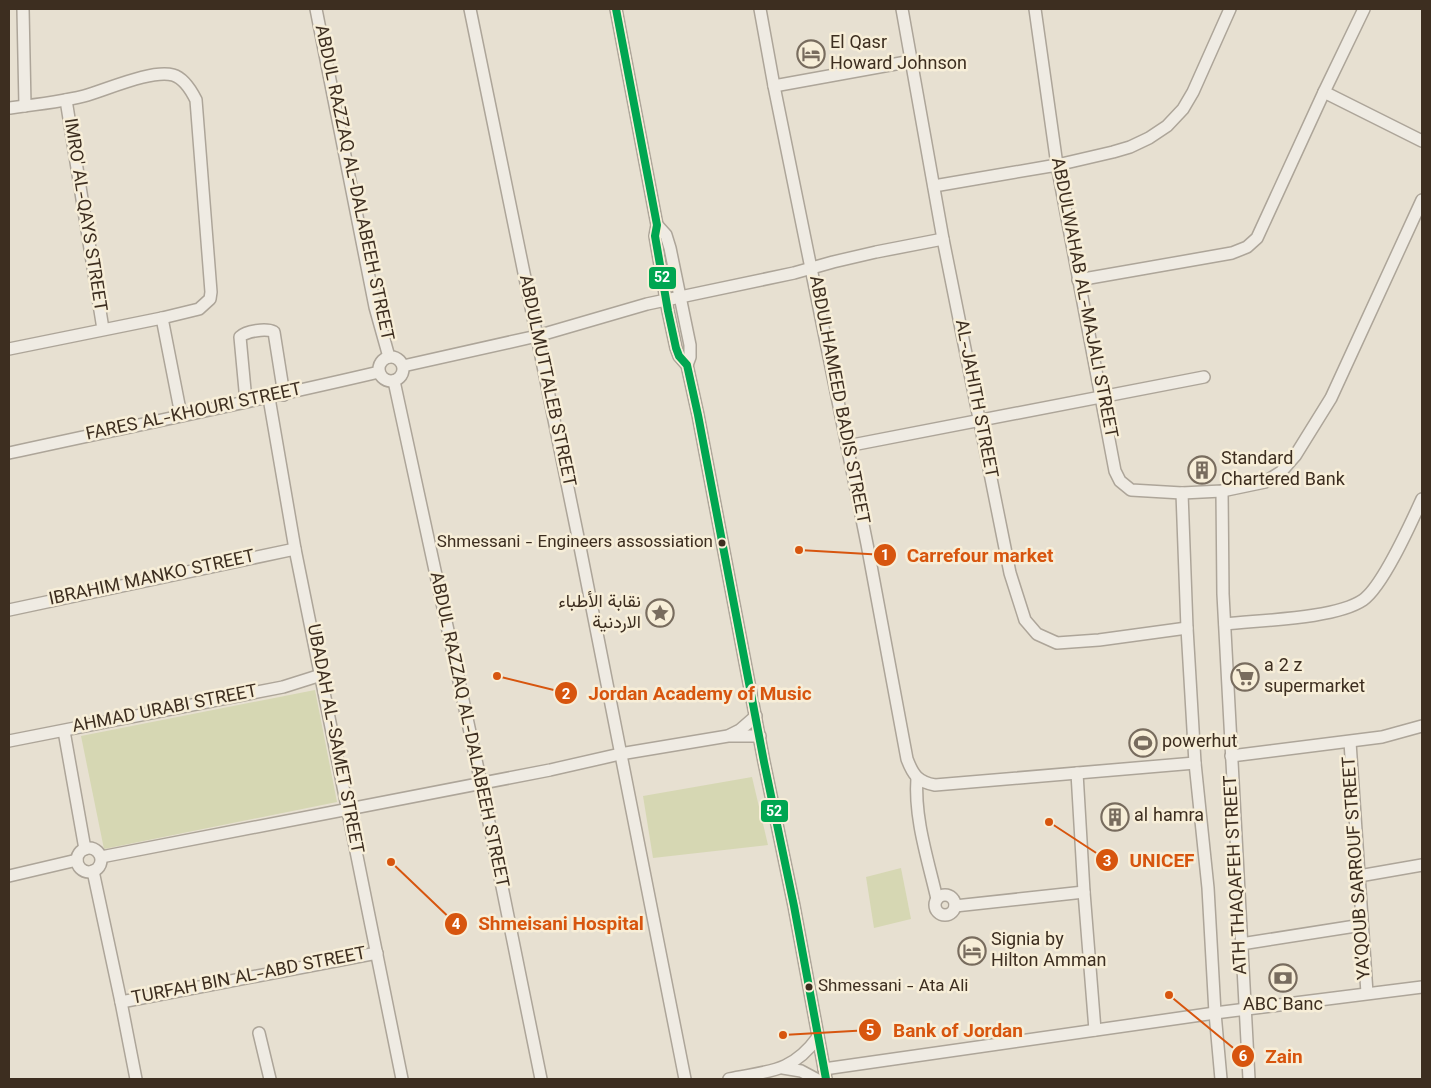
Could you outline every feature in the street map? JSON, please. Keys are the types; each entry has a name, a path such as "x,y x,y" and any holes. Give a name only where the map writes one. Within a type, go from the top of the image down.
{"street":[{"path":"23,9 25,106"},
{"name":"ABDUL RAZZAQ AL-DALABEEH STREET","path":"316,9 375,307 390,357"},
{"name":"ABDULMUTTALEB STREET","path":"470,9 578,537 685,1079"},
{"path":"616,9 657,225 655,236 666,300 676,348 679,356 687,366 713,489 825,1074 1095,1030 1422,987"},
{"name":"ABDULHAMEED BADIS STREET","path":"760,9 907,759 911,770 917,778"},
{"name":"AL-JAHITH STREET","path":"902,9 943,239 1010,573 1025,620 1037,634 1057,643 1099,640 1186,628"},
{"name":"ABDULWAHAB AL-MAJALI STREET","path":"1036,9 1057,166 1115,471 1120,481 1130,490 1182,493 1222,491 1265,482 1281,472 1295,456 1331,398 1422,200"},
{"path":"934,186 1057,166 1130,147 1149,138 1167,126 1183,109 1193,92 1230,9"},
{"path":"1078,280 1232,253 1246,247 1257,238 1364,9"},
{"path":"774,86 912,61"},
{"path":"9,108 66,100 133,80 161,74 174,75 184,81 196,100 211,292 210,299 199,309 9,349"},
{"path":"1324,92 1422,141"},
{"name":"IMRO' AL-QAYS STREET","path":"66,100 103,329"},
{"path":"657,225 666,235 680,298 691,351 687,366"},
{"path":"403,366 537,336 666,300 876,252 943,239"},
{"path":"162,318 181,415"},
{"path":"246,401 240,337 245,333 270,330 274,332 284,395"},
{"path":"385,358 397,358 403,366 403,374 394,381 384,380 379,372 380,364 385,358"},
{"name":"FARES AL-KHOURI STREET","path":"9,453 246,401 284,395 379,372"},
{"path":"847,446 1204,377"},
{"name":"ABDUL RAZZAQ AL-DALABEEH STREET","path":"394,381 481,783 541,1079"},
{"name":"UBADAH AL-SAMET STREET","path":"269,398 296,549 402,1079"},
{"name":"ATH THAQAFEH STREET","path":"1222,491 1223,594 1250,1079"},
{"name":"ATH THAQAFEH STREET","path":"1182,493 1186,628 1195,763 1208,888 1215,1013 1221,1079"},
{"path":"1225,624 1331,612 1362,600 1375,587 1384,573 1422,502"},
{"name":"IBRAHIM MANKO STREET","path":"9,610 296,549"},
{"name":"AHMAD URABI STREET","path":"9,741 283,687 321,675"},
{"path":"728,736 740,730 756,716"},
{"path":"1231,756 1382,737 1422,726"},
{"path":"64,731 85,849"},
{"path":"101,857 550,770 620,754 728,736 760,736"},
{"name":"YA’QOUB SARROUF STREET","path":"1350,742 1367,993"},
{"path":"917,778 924,783 935,786 1195,763"},
{"path":"1077,773 1095,1030"},
{"path":"917,778 918,815 937,899 946,895 953,899 955,906 1084,892"},
{"path":"89,848 96,850 101,857 99,867 90,872 82,870 77,860 79,853 89,848"},
{"path":"9,876 77,860"},
{"path":"1359,876 1422,866"},
{"path":"93,871 136,1079"},
{"path":"1241,944 1362,925"},
{"name":"TURFAH BIN AL-ABD STREET","path":"121,1002 376,953"},
{"path":"259,1033 270,1079"},
{"path":"728,1079 783,1068 802,1055 818,1037"},
{"path":"783,1068 801,1071 816,1079"}],"green space":[{"path":"315,690 337,802 104,849 81,736"},
{"path":"752,777 768,845 653,858 643,796"},
{"path":"901,868 911,919 874,928 866,877"}],"transit line":[{"name":"52","path":"616,9 657,225 655,236 668,311 676,348 679,356 687,365 698,415 826,1079"}],"place":[{"name":"El Qasr Howard Johnson","path":"811,54"},
{"name":"Standard Chartered Bank","path":"1202,470"},
{"name":"Shmessani - Engineers assossiation","path":"722,543"},
{"name":"Carrefour market","path":"799,550"},
{"name":"نقابة الأطباء الاردنية","path":"660,613"},
{"name":"Jordan Academy of Music","path":"497,676"},
{"name":"a 2 z supermarket","path":"1245,677"},
{"name":"powerhut","path":"1143,743"},
{"name":"al hamra","path":"1115,817"},
{"name":"UNICEF","path":"1049,822"},
{"name":"Shmeisani Hospital","path":"391,862"},
{"name":"Signia by Hilton Amman","path":"972,951"},
{"name":"ABC Banc","path":"1283,978"},
{"name":"Shmessani - Ata Ali","path":"809,987"},
{"name":"Zain","path":"1169,995"},
{"name":"Bank of Jordan","path":"783,1035"}]}
